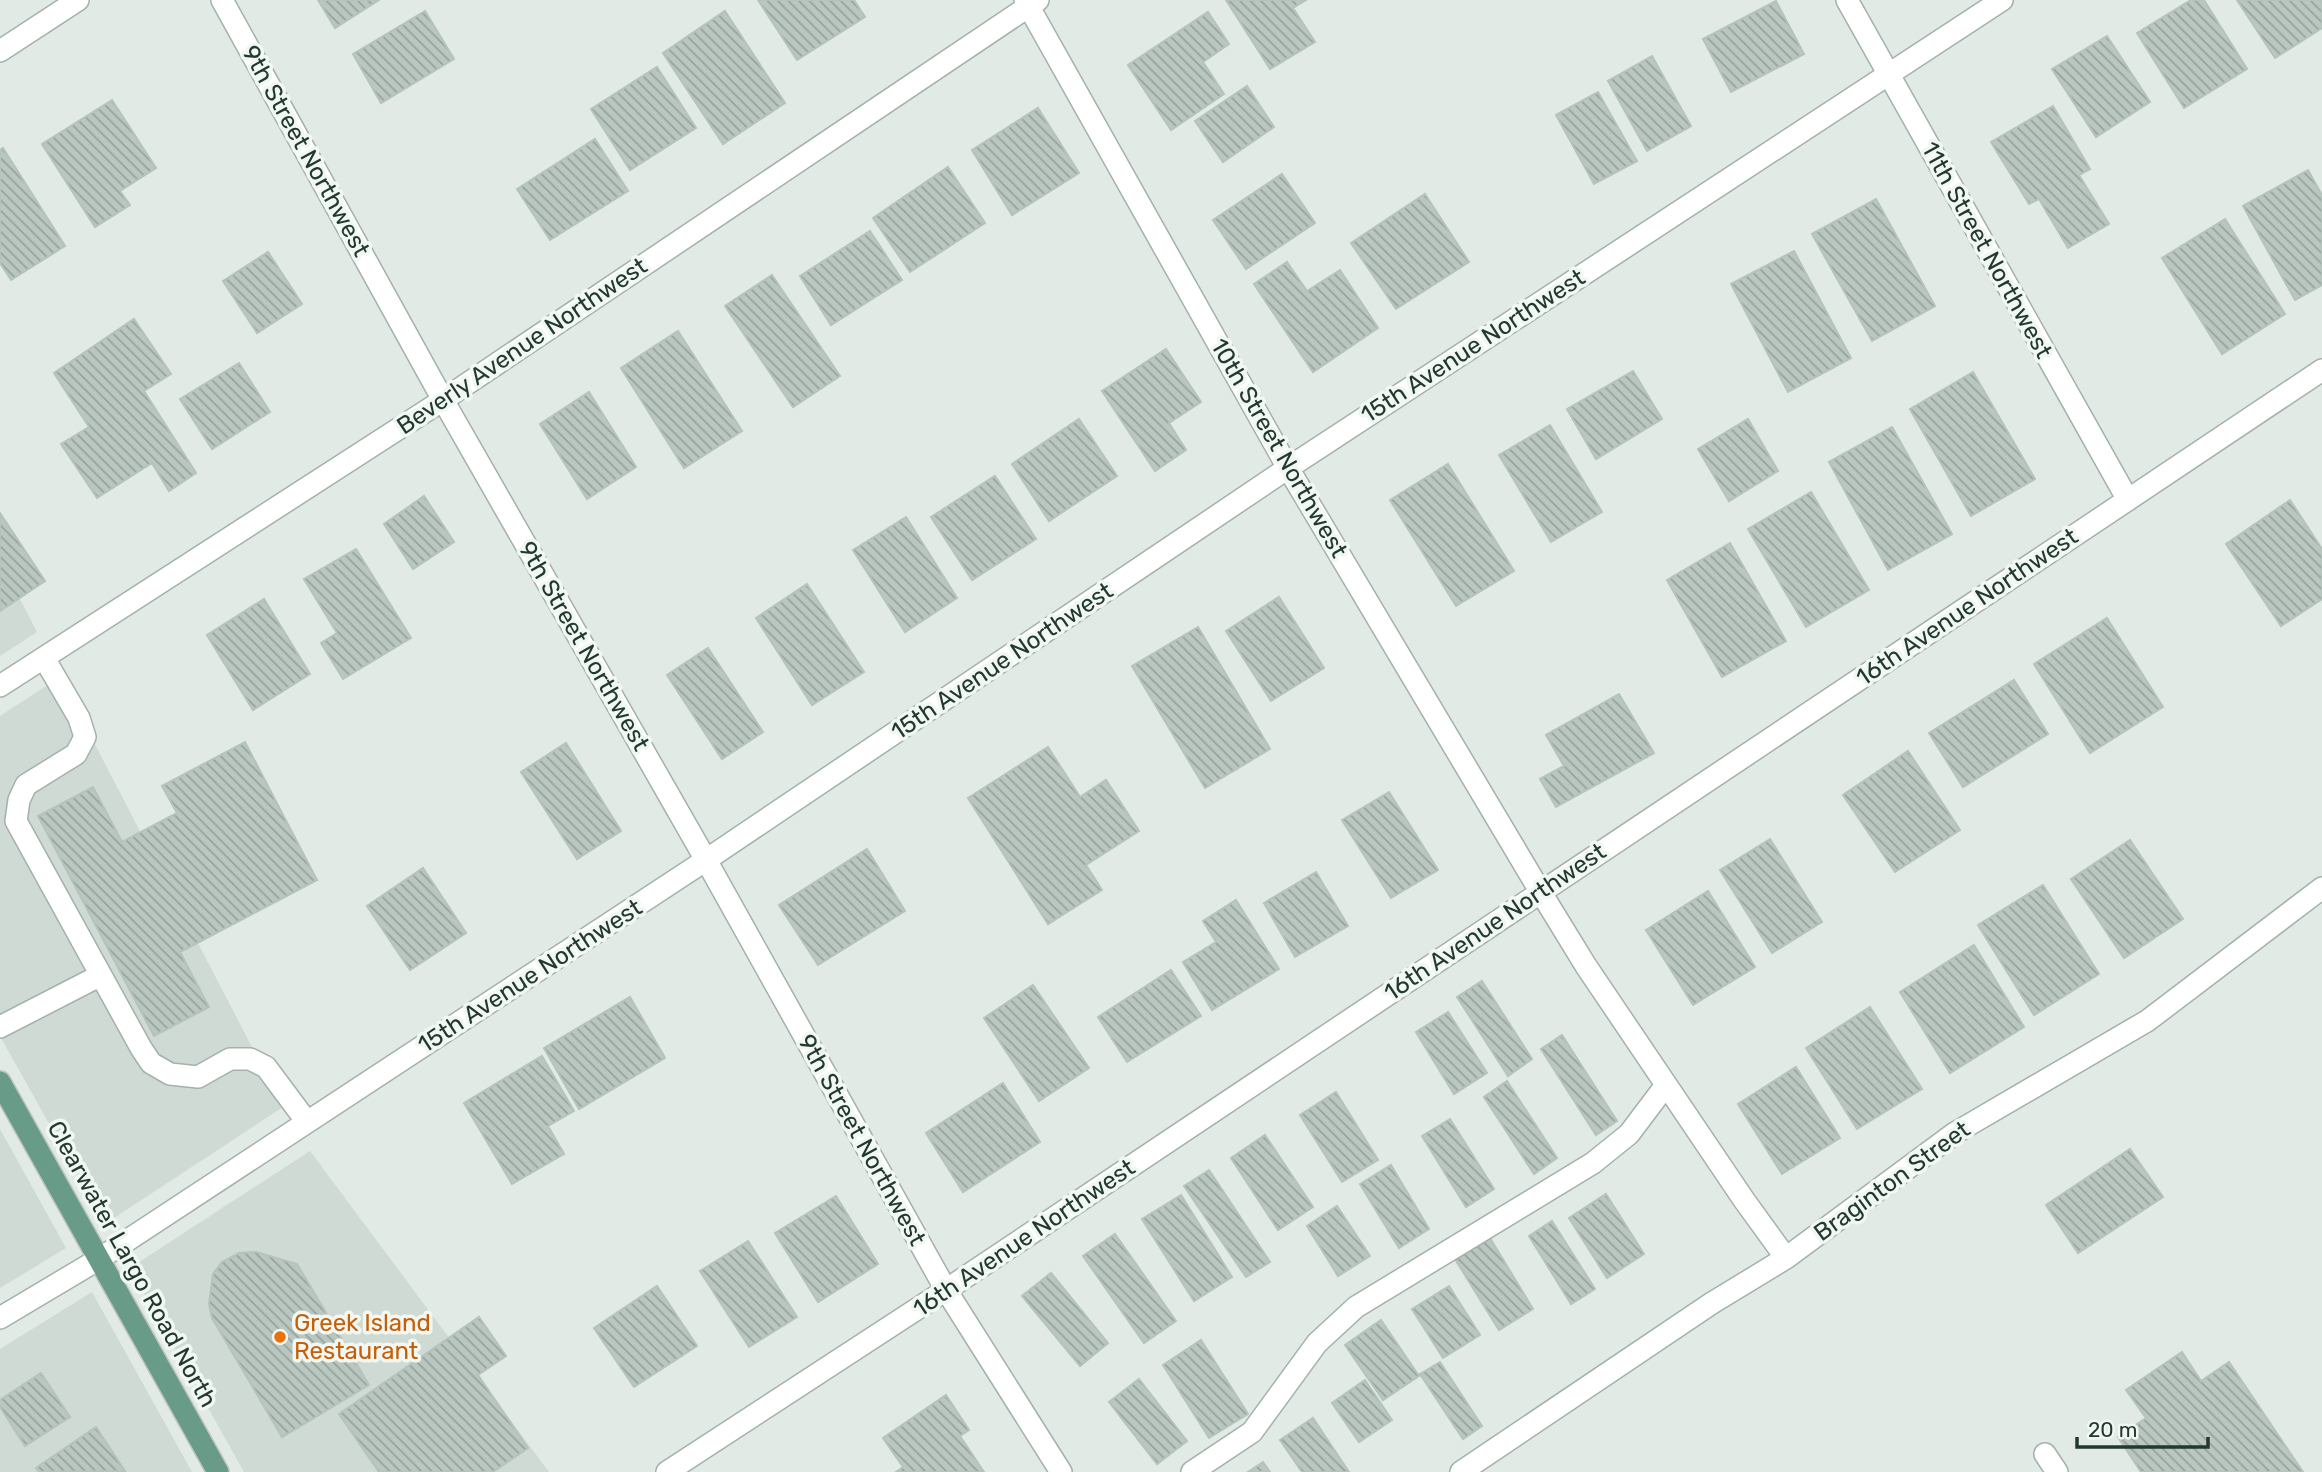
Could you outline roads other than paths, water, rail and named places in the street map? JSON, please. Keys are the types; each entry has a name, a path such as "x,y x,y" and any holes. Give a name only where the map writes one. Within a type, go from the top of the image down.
{"main road":[{"name":"Clearwater Largo Road North","path":"0,1082 218,1472"}],"street":[{"path":"0,51 78,0"},
{"name":"9th Street Northwest","path":"222,0 443,400 706,860 946,1290 1061,1472"},
{"name":"11th Street Northwest","path":"1847,0 2127,500"},
{"name":"15th Avenue Northwest","path":"0,1318 99,1259 706,860 1289,468 2002,0"},
{"name":"Beverly Avenue Northwest","path":"0,686 443,400 1031,2"},
{"name":"10th Street Northwest","path":"1031,2 1289,468 1540,891 1586,966 1786,1258"},
{"name":"16th Avenue Northwest","path":"667,1472 946,1290 2322,370"},
{"path":"44,658 79,718 85,737 76,754 26,785 19,800 16,821 101,975 151,1063 170,1073 198,1077 230,1059 250,1059 266,1067 307,1122"},
{"name":"Braginton Street","path":"1461,1472 1712,1303 1786,1258 1955,1133 2147,1021 2322,888"},
{"path":"0,1027 101,975"},
{"path":"1192,1472 1252,1432 1317,1343 1356,1307 1593,1163 1629,1134 1666,1085"},
{"path":"2045,1454 2057,1472"}],"place":[{"name":"Greek Island Restaurant","path":"280,1337"}]}
